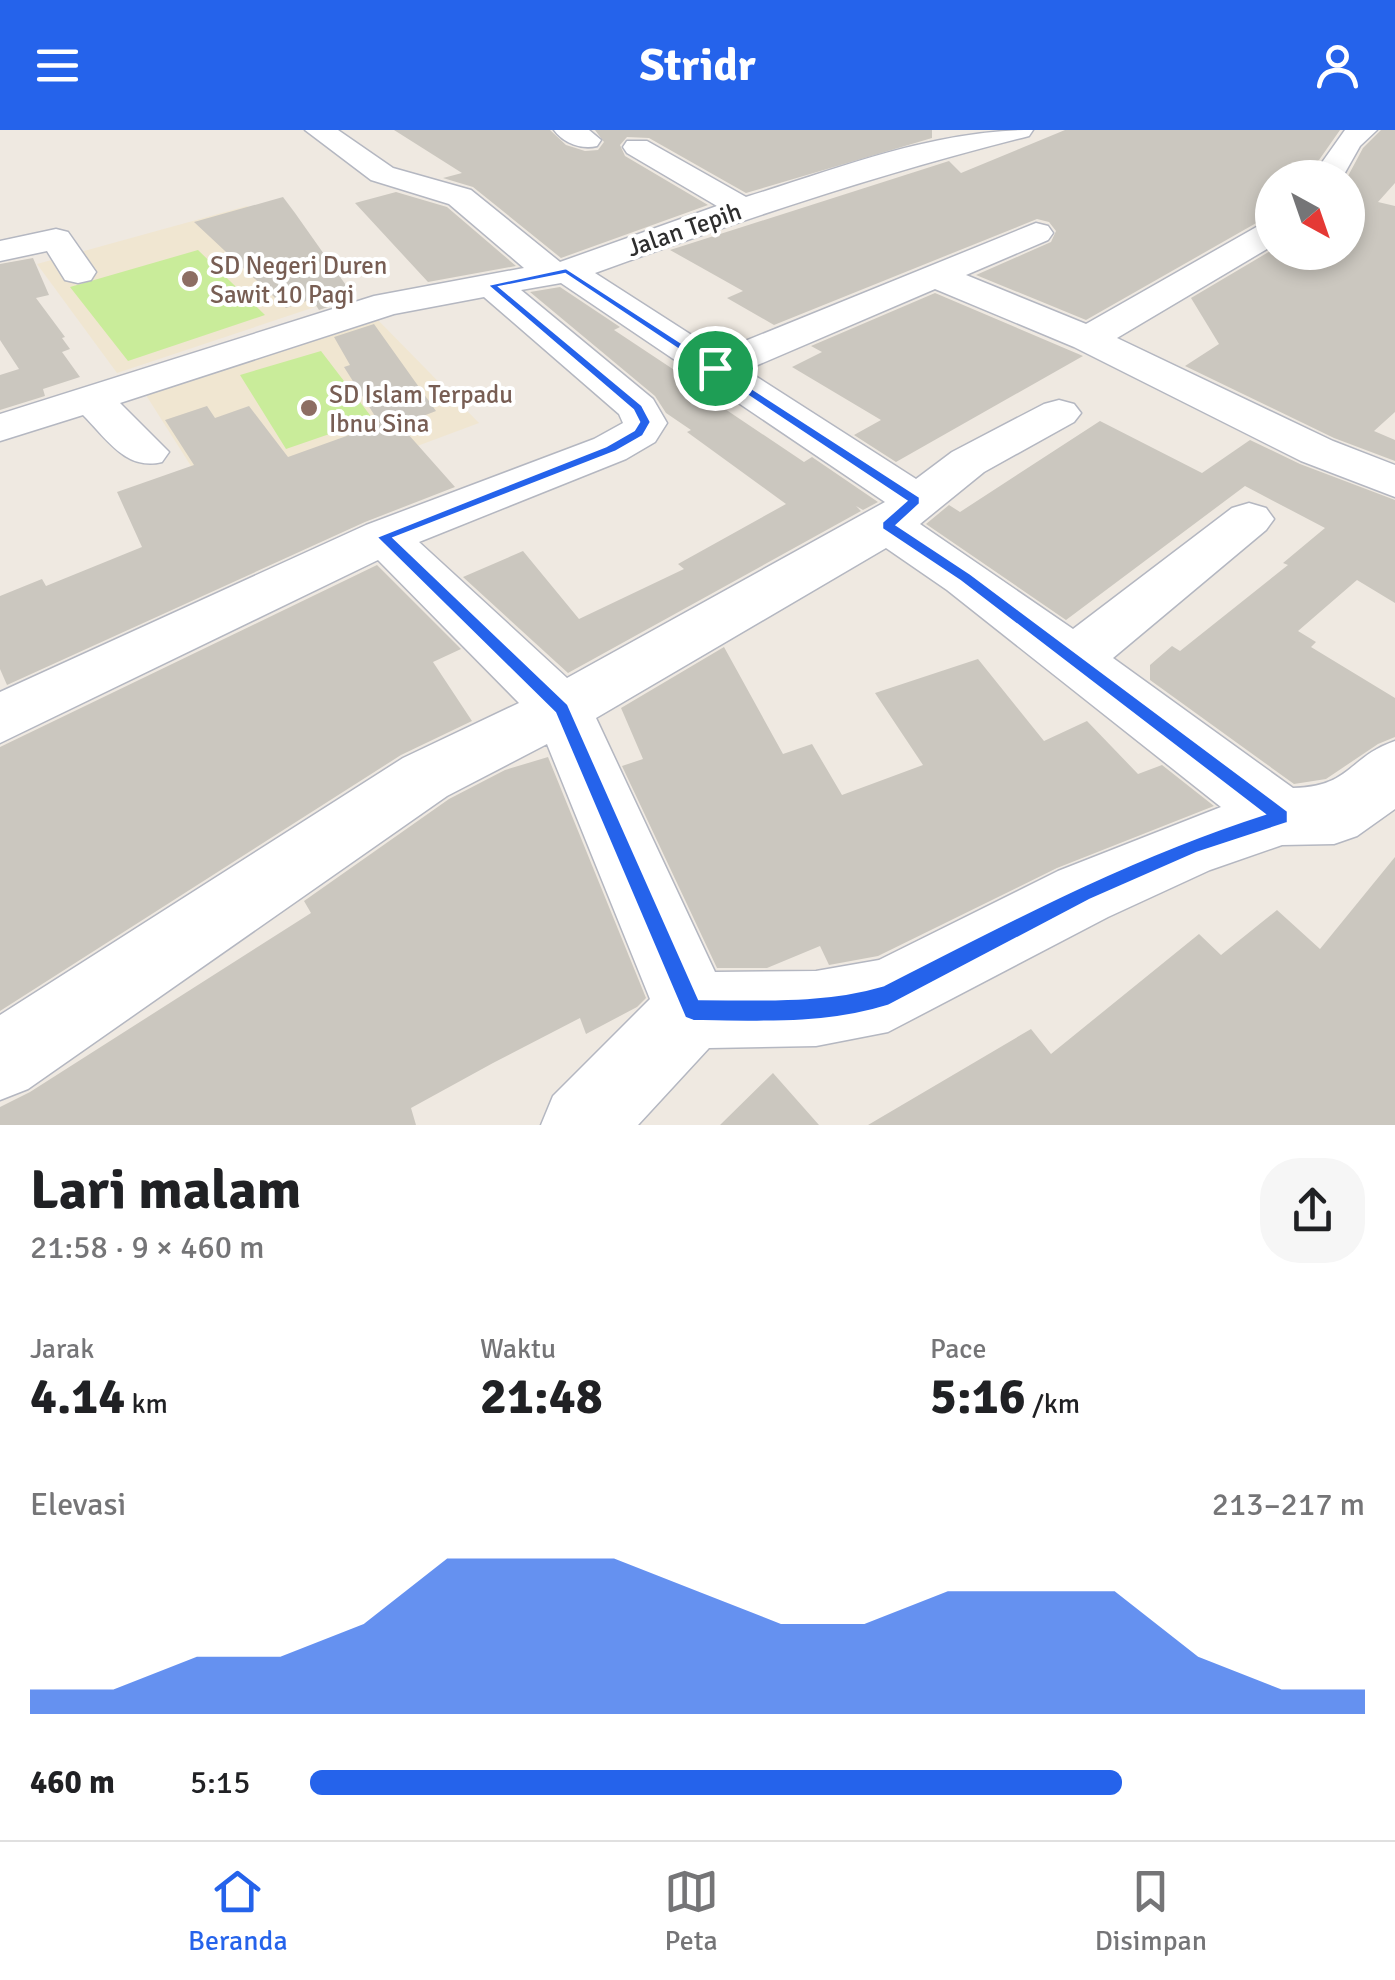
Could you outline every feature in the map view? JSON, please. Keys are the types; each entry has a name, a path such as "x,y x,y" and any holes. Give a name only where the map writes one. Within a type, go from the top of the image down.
{"street":[{"path":"318,130 382,174 460,197 560,273"},
{"name":"Jalan Tepih","path":"560,273 743,208 913,155 1020,130"},
{"path":"885,137 913,155"},
{"path":"1344,160 1364,140"},
{"path":"636,147 743,208"},
{"path":"715,368 1036,233"},
{"path":"0,251 56,239 78,272"},
{"path":"1088,339 1255,242"},
{"path":"0,428 387,304 560,273"},
{"name":"Jalan Tepih","path":"560,273 715,368 901,513 943,561 1282,817"},
{"path":"936,276 1088,339 1317,451 1395,482"},
{"path":"0,719 384,537 610,449 639,433 645,422 638,408 492,285"},
{"path":"90,398 146,452"},
{"path":"0,1061 426,777 562,709 901,513 968,462 1059,412"},
{"path":"1074,659 1250,519"},
{"path":"384,537 562,709 693,1010"},
{"path":"582,1125 693,1010 813,1010 855,1005 888,995 1083,894 1192,846 1282,817 1334,816 1375,788 1395,767"}],"shaded area":[{"name":"SD Negeri Duren Sawit 10 Pagi","path":"247,206 351,295 117,373 37,264"},
{"name":"SD Islam Terpadu Ibnu Sina","path":"373,315 479,423 224,518 144,392"}],"green space":[{"path":"198,250 265,315 128,361 70,287"},
{"path":"321,351 373,419 286,449 240,375"}],"building":[{"path":"394,130 550,130 566,145 585,151 598,150 604,142 595,130 932,130 932,138 746,193 649,138 627,137 620,145 625,156 708,205 561,258 473,187 443,178 462,173"},
{"path":"1065,130 1340,130 1319,160 1255,160 1255,224 1086,320 976,275 1051,242 1056,231 1049,222 1037,219 774,325 727,298 743,291 670,250 949,161 961,173"},
{"path":"1381,130 1395,130 1395,183 1378,202 1395,206 1395,412 1374,431 1395,440 1395,461 1334,438 1185,366 1219,344 1191,298 1255,260 1255,270 1365,270 1365,160 1357,160"},
{"path":"396,192 447,207 516,266 428,282 355,203"},
{"name":"SD Negeri Duren Sawit 10 Pagi","path":"283,197 355,298 319,310 312,299 286,308 194,222"},
{"path":"33,258 49,295 36,298 65,337 62,338 70,349 62,352 80,377 43,389 45,396 0,410 0,375 19,369 0,340 0,264"},
{"path":"560,287 620,327 614,330 727,405 722,407 804,462 812,457 878,502 863,510 856,506 861,511 568,673 463,577 523,551 579,619 684,569 678,564 786,504 687,432 691,430 666,413 655,396 530,292"},
{"path":"935,293 1083,356 896,462 854,435 881,420 792,367 822,352 811,346"},
{"path":"374,324 436,411 400,425 455,487 365,522 7,685 0,669 0,596 42,579 46,586 142,547 117,492 194,465 165,420 207,406 215,418 249,406 288,457 380,424 344,367 350,365 334,337"},
{"path":"1100,421 1202,473 1250,440 1300,464 1395,500 1395,603 1357,580 1298,631 1316,642 1311,647 1395,698 1395,737 1326,779 1294,784 1150,680 1150,665 1172,646 1180,651 1288,565 1283,563 1325,528 1245,486 1066,620 926,524 949,505 960,512"},
{"path":"377,565 461,649 433,662 472,721 401,755 0,1011 0,747"},
{"path":"724,647 783,754 812,744 842,795 923,765 875,693 978,659 1044,741 1087,721 1138,774 1162,765 1214,806 1057,868 878,956 829,965 820,946 767,968 717,968 622,766 643,759 621,708"},
{"path":"548,757 646,998 637,1007 586,1034 580,1018 493,1063 411,1108 416,1125 0,1125 0,1107 30,1092 311,913 304,901 449,799 505,770"},
{"path":"1395,857 1395,1125 868,1125 1031,1029 1051,1054 1199,934 1221,955 1277,910 1320,949"},
{"path":"773,1073 819,1125 720,1125"}],"place":[{"name":"SD Negeri Duren Sawit 10 Pagi","path":"190,279"},
{"name":"SD Islam Terpadu Ibnu Sina","path":"309,408"}],"route":[{"path":"566,271 715,368 915,500 888,526 943,561 1282,817 1192,846 1083,894 888,995 855,1005 813,1010 693,1010 562,709 384,537 610,449 639,433 645,422 638,408 492,285 566,271"}]}
